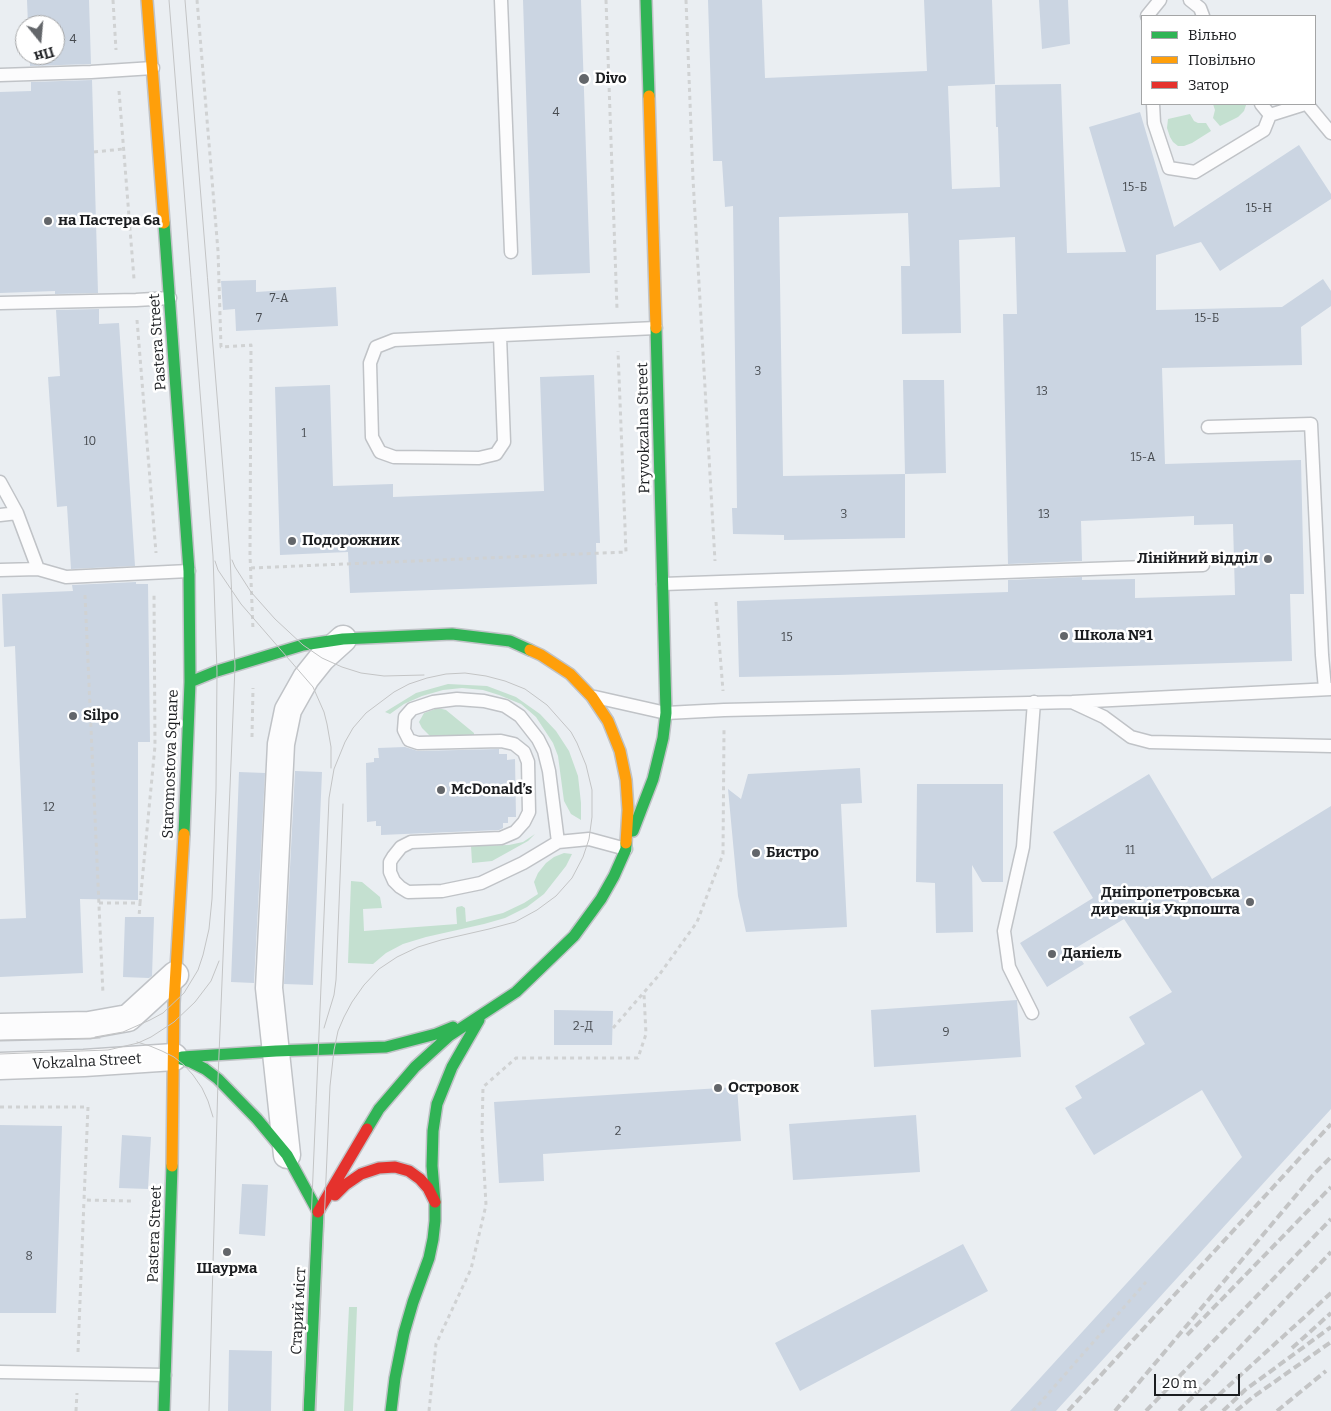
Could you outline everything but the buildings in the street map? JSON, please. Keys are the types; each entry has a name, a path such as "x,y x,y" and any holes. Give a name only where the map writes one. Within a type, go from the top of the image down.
{"main road":[{"name":"Pastera Street","path":"147,0 189,571 190,682"},
{"name":"Pryvokzalna Street","path":"626,849 653,779 663,738 666,713 646,0"},
{"name":"Staromostova Square","path":"318,1212 378,1109 415,1067 449,1036 482,1015 516,992 574,936 601,899 626,849 628,810 626,780 620,751 608,721 592,697 570,674 541,655 510,641 452,634 343,638 303,645 254,659 190,682 175,975 174,1057 386,1047 436,1034 482,1015"},
{"path":"391,1411 404,1333 429,1258 433,1239 435,1202 432,1166 433,1131 437,1104 452,1066 482,1015"},
{"name":"Pastera Street","path":"164,1411 172,1204 174,1057"},
{"path":"174,1057 205,1069 257,1119 287,1156 318,1212 345,1185 361,1174 379,1168 395,1166 409,1171 420,1179 428,1188 435,1202"},
{"name":"Старий міст","path":"309,1411 318,1212"}],"street":[{"path":"287,1156 269,988 280,744 288,710 306,678 322,658 343,638"},
{"path":"0,1027 90,1025 128,1018 175,975"},
{"name":"Vokzalna Street","path":"0,1066 174,1057"}],"lane":[{"path":"501,0 511,252"},
{"path":"1148,15 1160,0"},
{"path":"1190,0 1200,8 1203,15"},
{"path":"0,75 153,68"},
{"path":"1153,105 1154,123 1169,168 1195,172 1264,130 1270,115"},
{"path":"1262,105 1270,115"},
{"path":"1270,115 1303,105"},
{"path":"1307,105 1331,133"},
{"path":"0,303 170,298"},
{"path":"500,336 504,442 496,454 479,458 394,457 380,452 372,436 370,363 376,347 394,340 656,328"},
{"path":"592,697 666,713 1072,702 1328,689 1322,655 1311,424 1208,427"},
{"path":"0,482 17,513 38,569"},
{"path":"0,514 17,513"},
{"path":"663,584 1203,565"},
{"path":"0,570 38,569 66,577 189,571"},
{"path":"558,842 549,771 544,751 538,739 520,716 505,706 484,701 457,699 433,702 412,709 405,717 404,730 409,740 418,743 501,741 514,744 524,752 528,762 529,812 524,822 515,832 501,838 411,842 401,847 390,862 390,872 394,881 408,892 442,891 480,884 523,863 558,842 589,839 626,849"},
{"path":"1032,1013 1009,967 1004,931 1023,847 1034,702"},
{"path":"1072,702 1104,716 1131,737 1150,742 1331,746"},
{"path":"0,1372 165,1375"}],"path":[{"path":"113,0 156,559 154,572 156,746 139,917"},
{"path":"196,0 218,251 221,346 251,345 251,568 626,552 606,0"},
{"path":"613,1028 660,975 697,922 724,854 724,710 692,169 686,0"},
{"path":"94,152 123,149"},
{"path":"84,576 104,996 94,996"},
{"path":"99,903 140,903"},
{"path":"429,1411 436,1344 471,1269 486,1205 482,1133 483,1087 516,1058 638,1058 646,1034 644,993"},
{"path":"0,1107 88,1107 76,1411"},
{"path":"84,1200 131,1201"},
{"path":"1033,1411 1146,1282"}],"green space":[{"path":"1213,105 1246,105 1244,111 1238,117 1220,126 1213,118 1215,110"},
{"path":"1190,114 1194,121 1206,123 1211,131 1192,143 1178,146 1170,137 1167,128 1168,119"},
{"path":"448,684 487,686 516,697 540,714 556,731 569,751 578,776 581,820 571,814 564,801 558,756 553,743 536,717 521,704 483,690 462,688 443,690 422,696 404,704 390,714 385,712 416,693"},
{"path":"438,708 446,710 474,733 474,736 436,738 430,736 419,722 424,713"},
{"path":"535,834 528,841 492,861 472,863 471,846 509,845 523,842"},
{"path":"564,853 572,854 566,866 544,894 527,907 505,918 403,944 386,953 373,964 348,963 351,881 362,882 380,897 382,908 363,909 364,931 457,924 457,907 462,906 465,908 466,922 503,913 538,894 534,882 538,873 546,863"},
{"path":"349,1307 357,1307 353,1411 344,1411"}],"tram line":[{"path":"95,1037 123,1032 150,1020 163,1013 184,993 198,970 203,955 209,929 212,899 216,790 217,671 213,556 169,0"},
{"path":"185,0 230,556 235,666 218,1079 209,1411"},
{"path":"232,560 251,592 275,619 303,645 322,658 361,673 384,676 424,675"},
{"path":"215,561 218,570 241,604 313,687 327,724 331,747 331,768"},
{"path":"303,1411 329,798 334,769 353,728 366,713 394,692 409,684 446,674 465,673 486,676 525,689 547,705 571,732 586,765 592,790 592,817 589,839 583,857 572,878 556,896 537,910 515,922 441,940 418,947 397,957 379,969 364,985 344,1017 338,1031 334,1050 330,1086 316,1411"},
{"path":"324,1028 334,995 336,980 343,804"},
{"path":"0,1054 108,1050 138,1043 174,1022 195,1002 211,981 219,961"},
{"path":"0,1040 100,1038"},
{"path":"137,1042 162,1051 184,1065 202,1088 213,1117"}],"railway":[{"path":"1068,1411 1331,1124"},
{"path":"1115,1411 1314,1174 1331,1157"},
{"path":"1187,1335 1331,1187"},
{"path":"1146,1411 1331,1219"},
{"path":"1179,1411 1331,1252"},
{"path":"1201,1411 1331,1293"},
{"path":"1292,1348 1331,1313"},
{"path":"1223,1411 1245,1390 1331,1327"},
{"path":"1236,1411 1331,1342"},
{"path":"1277,1411 1326,1371"}],"traffic: fast":[{"path":"646,0 649,96"},
{"path":"164,223 189,571 190,682 184,834"},
{"path":"633,831 653,779 663,738 666,713 656,328"},
{"path":"190,682 217,671 303,645 343,639 452,634 510,641 530,650"},
{"path":"367,1129 379,1109 415,1067 449,1036 516,992 574,936 601,899 614,876 626,849 626,843"},
{"path":"391,1411 404,1333 429,1258 433,1239 435,1221 432,1166 433,1131 437,1104 452,1067 479,1020"},
{"path":"182,1057 386,1047 436,1034 453,1027"},
{"path":"174,1057 205,1069 218,1079 257,1119 287,1155 318,1212 309,1411"},
{"path":"164,1411 172,1166"}],"traffic: slow":[{"path":"147,0 164,223"},
{"path":"649,96 656,328"},
{"path":"530,650 570,674 592,697 608,721 620,751 626,780 628,810 626,843"},
{"path":"172,1166 174,1003 184,834"}],"traffic: jam":[{"path":"318,1212 367,1129"},
{"path":"335,1195 361,1174 379,1168 395,1167 409,1171 420,1179 428,1188 435,1202"}],"place":[{"name":"Divo","path":"584,79"},
{"name":"на Пастера 6а","path":"48,221"},
{"name":"Подорожник","path":"292,541"},
{"name":"Лінійний відділ","path":"1268,559"},
{"name":"Школа №1","path":"1064,636"},
{"name":"Silpo","path":"73,716"},
{"name":"McDonald’s","path":"441,790"},
{"name":"Бистро","path":"756,853"},
{"name":"Дніпропетровська дирекція Укрпошта","path":"1250,902"},
{"name":"Даніель","path":"1052,954"},
{"name":"Островок","path":"718,1088"},
{"name":"Шаурма","path":"227,1252"}]}
